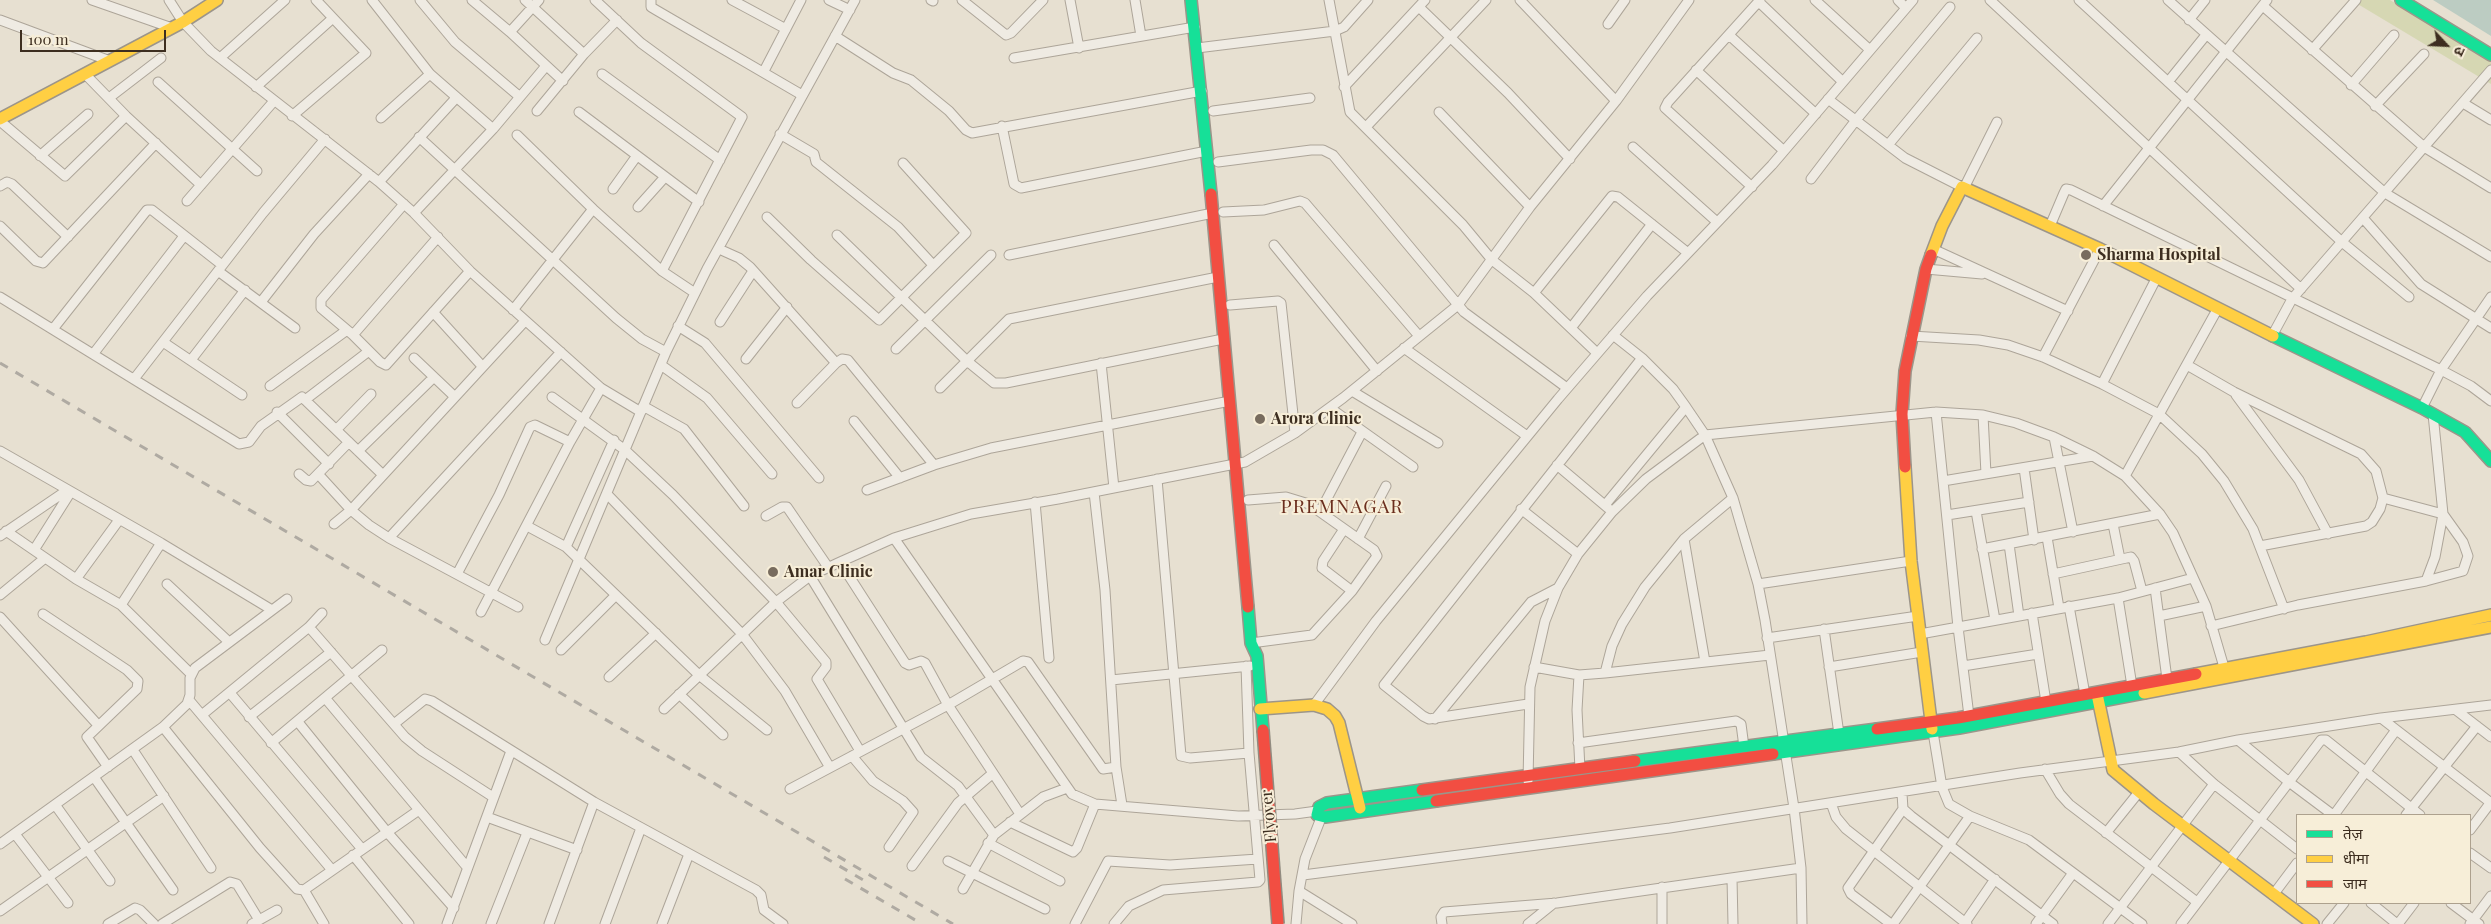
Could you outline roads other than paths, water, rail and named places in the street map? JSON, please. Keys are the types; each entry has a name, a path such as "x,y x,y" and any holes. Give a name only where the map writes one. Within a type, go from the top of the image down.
{"main road":[{"path":"0,120 183,22 217,0"},
{"path":"1191,0 1195,28 1202,48 1213,111 1218,162 1218,277 1230,401 1248,500 1256,643 1253,663"},
{"path":"1201,0 1202,91 1207,151 1218,213 1230,305 1240,463 1256,643"},
{"path":"2401,0 2491,55"},
{"path":"1932,727 1911,561 1902,414 1910,336 1926,269 1933,249 1963,187 2100,249 2272,336 2422,408 2465,432 2491,461"},
{"path":"1528,782 1580,768 1744,747 1784,747 1839,734 1932,727 1969,716 2046,702 2092,698 2132,686 2167,679 2225,673 2491,616"},
{"path":"1319,814 1359,806 1528,782 1932,727 2225,673 2491,627"},
{"name":"Flyover","path":"1253,663 1260,709 1278,924"},
{"path":"2092,698 2113,770 2182,826 2313,924"},
{"path":"1260,709 1314,705 1327,709 1339,723 1359,806"}],"street":[{"path":"92,0 172,28"},
{"path":"169,0 183,22 220,58 292,116 325,139 404,204 470,271 601,388 684,429 744,506"},
{"path":"220,58 285,0"},
{"path":"292,116 365,54 364,49 316,0"},
{"path":"372,0 430,74 493,129"},
{"path":"420,0 455,42 520,97"},
{"path":"472,0 563,81"},
{"path":"525,0 584,54"},
{"path":"510,32 539,0"},
{"path":"595,0 653,53 741,116 740,125 662,271"},
{"path":"651,0 651,7 764,71 802,95"},
{"path":"732,0 786,29"},
{"path":"764,71 802,0"},
{"path":"829,0 850,10"},
{"path":"545,640 678,326 780,134 855,0"},
{"path":"962,0 1006,35 1037,2"},
{"path":"1070,0 1079,48"},
{"path":"1135,0 1141,36"},
{"path":"1329,0 1350,112 1463,225 1492,260 1534,293 1597,353"},
{"path":"1202,48 1335,32 1344,27 1368,0"},
{"path":"1366,127 1486,0"},
{"path":"1520,0 1616,101"},
{"path":"1608,24 1625,0"},
{"path":"664,709 776,602 810,576 894,538 972,514 1240,463 1295,433 1352,391 1458,305 1530,207 1616,101 1689,0"},
{"path":"1815,0 1870,50"},
{"path":"1898,0 1906,8"},
{"path":"1314,705 1376,622 1567,388 1613,334 1752,186 1913,0"},
{"path":"1990,0 2301,289"},
{"path":"2080,0 2342,242 2409,297"},
{"path":"2168,0 2385,193 2491,257"},
{"path":"2189,20 2205,0"},
{"path":"2312,50 2356,0"},
{"path":"1752,186 1665,108 1696,70 1760,1 1843,82"},
{"path":"2103,206 2265,3 2312,50 2424,148 2491,188"},
{"path":"1344,87 1422,4 1452,38 1570,159"},
{"path":"1811,178 1856,120 1950,7"},
{"path":"256,87 333,18"},
{"path":"0,20 110,62"},
{"path":"538,111 584,54 616,20"},
{"path":"1014,58 1195,28"},
{"path":"1729,35 1816,114"},
{"path":"2168,82 2206,35"},
{"path":"2351,85 2394,35"},
{"path":"835,36 893,73 911,80 970,132 1202,91"},
{"path":"1888,145 1977,38"},
{"path":"2375,106 2424,54"},
{"path":"109,98 161,58"},
{"path":"414,213 493,129 546,66"},
{"path":"1696,70 1784,150"},
{"path":"2272,336 2292,299 2491,70"},
{"path":"381,118 430,74"},
{"path":"602,74 720,160"},
{"path":"86,75 126,116 201,185"},
{"path":"158,82 257,171"},
{"path":"378,182 456,98"},
{"path":"1213,111 1310,98"},
{"path":"1828,99 1905,158 1963,187 1998,122"},
{"path":"187,201 274,101"},
{"path":"2463,103 2491,120"},
{"path":"579,112 664,178 699,202"},
{"path":"1439,112 1530,207"},
{"path":"40,156 88,114"},
{"path":"0,120 62,175 67,175 126,116"},
{"path":"1002,126 1014,184 1021,188 1207,151"},
{"path":"780,134 814,154 816,162 898,227 933,265"},
{"path":"517,135 593,209 662,271 696,293"},
{"path":"419,137 616,318 642,339 666,352"},
{"path":"134,379 220,268 325,139"},
{"path":"0,226 41,264 47,260 156,143"},
{"path":"1633,147 1717,222"},
{"path":"1218,162 1311,150 1323,150 1333,156 1469,317 1567,388"},
{"path":"613,189 636,157"},
{"path":"767,217 876,320 880,320 966,232 903,163"},
{"path":"261,302 314,234 369,174"},
{"path":"638,207 664,178"},
{"path":"0,186 7,182 12,184 68,237"},
{"path":"2050,226 2066,189 2441,370 2471,386 2491,401"},
{"path":"1534,293 1612,196 1618,197 1688,253"},
{"path":"1009,255 1218,213 1264,210 1300,201 1305,203 1419,336"},
{"path":"404,204 320,302 321,308 350,332 382,364 388,364 470,271"},
{"path":"513,310 593,209"},
{"path":"53,329 146,211 152,210 245,290 295,328"},
{"path":"2363,218 2421,284 2491,328"},
{"path":"1570,328 1652,224"},
{"path":"838,235 967,361 990,380 1000,384 1223,338"},
{"path":"94,353 184,236"},
{"path":"270,386 350,332 438,237"},
{"path":"1274,245 1377,371"},
{"path":"719,249 739,258 753,271 836,363"},
{"path":"1933,249 2068,311"},
{"path":"2043,357 2100,249"},
{"path":"896,349 991,255"},
{"path":"1926,269 1989,275"},
{"path":"720,322 753,271"},
{"path":"940,388 1006,321 1218,277"},
{"path":"2102,384 2158,277"},
{"path":"191,360 245,290"},
{"path":"2422,408 2441,370 2491,297"},
{"path":"0,298 94,353 239,444 248,442 261,426 299,397 305,400 337,429 383,475"},
{"path":"1230,305 1282,303 1295,433"},
{"path":"746,359 787,307"},
{"path":"2125,476 2218,308"},
{"path":"433,312 482,366"},
{"path":"334,524 351,510 525,321"},
{"path":"678,326 705,343 819,478"},
{"path":"1613,334 1642,358 1672,389 1686,407 1704,435 1733,498 1758,584 1770,655 1794,808 1801,868 1802,924"},
{"path":"1910,336 1994,342 2043,357 2102,384 2159,414 2202,454 2224,481 2260,546 2284,608"},
{"path":"163,342 242,395"},
{"path":"1404,348 1527,436"},
{"path":"305,400 369,351"},
{"path":"389,538 561,352"},
{"path":"414,358 455,397"},
{"path":"1528,704 1435,719 1422,716 1385,687 1385,683 1642,358"},
{"path":"797,403 836,363 842,359 850,362 934,465"},
{"path":"1101,364 1114,488"},
{"path":"661,365 707,398 772,474"},
{"path":"2186,366 2234,392 2368,458 2376,470 2383,498 2380,509 2372,522 2366,526 2260,546"},
{"path":"358,451 434,377"},
{"path":"481,612 582,419 601,388"},
{"path":"1352,391 1438,443"},
{"path":"2234,392 2299,480 2328,534"},
{"path":"337,429 371,394"},
{"path":"552,397 614,440 673,495 776,602 826,662 826,667 817,679 856,754 873,780 909,805 913,812 889,847"},
{"path":"867,490 934,465 991,448 1108,423 1230,401"},
{"path":"1605,505 1686,407"},
{"path":"1330,408 1412,467"},
{"path":"277,412 329,464"},
{"path":"1936,412 1969,716"},
{"path":"1528,782 1528,704 1534,667 1545,621 1558,588 1578,554 1612,512 1646,479 1704,435 1936,412 1983,415 2016,423 2054,437 2093,456 2125,476 2160,514 2173,533 2206,606 2225,673"},
{"path":"2426,581 2435,558 2443,514 2433,414"},
{"path":"1983,415 1986,474"},
{"path":"854,421 900,478"},
{"path":"457,574 499,495 530,427 535,425 570,442"},
{"path":"1320,510 1362,432"},
{"path":"2054,437 2073,532"},
{"path":"566,547 614,440"},
{"path":"299,474 310,482 319,475 349,442"},
{"path":"2,455 161,543 272,610"},
{"path":"1943,481 2093,456"},
{"path":"1557,465 1612,512"},
{"path":"2024,468 2034,540"},
{"path":"319,475 351,510 389,538 518,607"},
{"path":"1157,479 1181,756 1190,758 1249,753"},
{"path":"1358,539 1386,486"},
{"path":"0,844 56,806 94,776 163,728 184,709 190,700 191,674 122,605 76,579 34,550 3,533 68,492"},
{"path":"34,550 68,492"},
{"path":"1094,492 1105,590 1116,767 1122,806"},
{"path":"607,494 742,634 785,691 830,766"},
{"path":"1248,500 1292,498 1320,510 1344,530 1374,550 1377,556 1352,591 1312,635 1256,643"},
{"path":"1605,673 1612,646 1631,607 1684,539 1733,498"},
{"path":"2212,626 2284,608 2426,581 2463,571 2468,562 2463,542 2443,514 2383,498"},
{"path":"1035,502 1049,658"},
{"path":"1946,515 2029,502"},
{"path":"766,516 782,506 788,508 828,567"},
{"path":"1521,509 1578,554"},
{"path":"1976,511 1995,620"},
{"path":"1982,549 2160,514"},
{"path":"76,579 118,520"},
{"path":"2114,524 2120,558"},
{"path":"527,526 566,547 699,675 767,730"},
{"path":"1344,530 1323,561 1322,568 1352,591"},
{"path":"2047,537 2059,608"},
{"path":"894,538 1066,788 1076,796 1095,804 1255,817 1319,814 1299,890 1296,924"},
{"path":"1684,539 1705,662"},
{"path":"122,605 161,543"},
{"path":"2009,544 2019,616"},
{"path":"0,595 45,558"},
{"path":"2053,574 2120,558 2133,558 2142,592"},
{"path":"1758,584 1911,561"},
{"path":"840,562 905,662 909,665 921,661 925,663 948,705 1020,814"},
{"path":"810,576 921,757 952,780 966,794 994,834"},
{"path":"1920,634 2118,598 2193,578"},
{"path":"167,584 229,642"},
{"path":"1435,719 1531,602 1558,588"},
{"path":"2155,588 2167,679"},
{"path":"561,650 616,594"},
{"path":"191,674 229,642 287,598"},
{"path":"2118,598 2132,686"},
{"path":"2069,606 2092,698"},
{"path":"2159,616 2206,606"},
{"path":"203,714 230,694 309,627 322,613"},
{"path":"2032,613 2046,702"},
{"path":"43,614 127,670 138,681 138,688 88,733 87,739 108,767"},
{"path":"1767,638 1918,616"},
{"path":"0,617 98,725"},
{"path":"309,627 394,724 422,751 493,797"},
{"path":"1824,630 1839,734"},
{"path":"608,678 656,633"},
{"path":"271,742 326,699 382,650"},
{"path":"249,718 332,652"},
{"path":"1829,667 1922,652"},
{"path":"1963,666 2038,654"},
{"path":"1534,667 1579,675 1770,655"},
{"path":"790,789 830,766 948,705 1023,661 1027,661 1103,769 1116,767"},
{"path":"1111,680 1253,663 1249,753 1261,878 1258,882 1162,890 1129,906 1114,924"},
{"path":"1579,675 1578,743 1580,768"},
{"path":"230,694 362,850"},
{"path":"680,694 723,735"},
{"path":"326,699 467,867"},
{"path":"394,724 424,699 427,700 594,802 756,890 761,895 764,910 782,924"},
{"path":"190,700 332,870"},
{"path":"1303,875 1670,828 1942,787 2045,769 2179,752 2238,740 2382,718 2491,705"},
{"path":"2456,710 2491,737"},
{"path":"2382,718 2491,803 2471,829"},
{"path":"1578,743 1736,721 1741,724 1744,747"},
{"path":"298,722 386,832 454,908"},
{"path":"2181,924 2321,740 2326,740 2366,772 2409,812 2477,726"},
{"path":"1932,727 1942,787 1949,804 1970,816 2029,840 2142,924"},
{"path":"163,728 294,888 304,890 419,810"},
{"path":"2334,814 2396,730"},
{"path":"2238,740 2288,782 2332,814"},
{"path":"133,750 211,868"},
{"path":"447,924 511,751"},
{"path":"2179,752 2214,784 2296,848"},
{"path":"2045,769 2064,799 2197,902"},
{"path":"912,866 966,794 992,774"},
{"path":"94,776 125,824 173,890"},
{"path":"2108,924 2214,784"},
{"path":"963,889 994,834 1043,797 1066,788"},
{"path":"2106,833 2139,792"},
{"path":"1902,793 1903,809 1850,884 1849,891 1892,924 1970,816"},
{"path":"0,911 87,852 164,796"},
{"path":"549,924 594,802"},
{"path":"1831,803 1841,824 1965,924 1995,879"},
{"path":"1010,822 1073,852 1077,848 1095,804"},
{"path":"56,806 87,852 110,881"},
{"path":"1903,809 2053,924"},
{"path":"487,817 576,850"},
{"path":"604,924 641,828"},
{"path":"491,924 527,833"},
{"path":"15,834 68,903"},
{"path":"988,843 1060,882"},
{"path":"2471,853 2491,868"},
{"path":"662,924 689,854"},
{"path":"353,855 409,924"},
{"path":"1075,924 1108,861 1170,865 1258,859"},
{"path":"948,861 1045,910"},
{"path":"2273,895 2296,864"},
{"path":"1442,924 1441,917 1444,912 1554,903 1801,868"},
{"path":"2036,924 2073,873"},
{"path":"1732,878 1733,924"},
{"path":"162,924 230,882 236,884 256,922 277,910"},
{"path":"1662,888 1662,924"},
{"path":"304,890 324,924"},
{"path":"1299,890 1352,924"},
{"path":"2451,904 2474,923 2491,896"},
{"path":"1528,924 1554,903"},
{"path":"2327,924 2343,904"},
{"path":"2372,904 2398,924 2413,904"},
{"path":"108,924 134,908 140,910 154,924"}],"railway":[{"path":"0,363 953,924"},
{"path":"824,857 865,881"},
{"path":"845,879 922,924"}],"place":[{"name":"Sharma Hospital","path":"2086,255"},
{"name":"Arora Clinic","path":"1260,419"},
{"name":"Amar Clinic","path":"773,572"}],"district":[{"name":"PREMNAGAR","path":"1342,507"}]}
